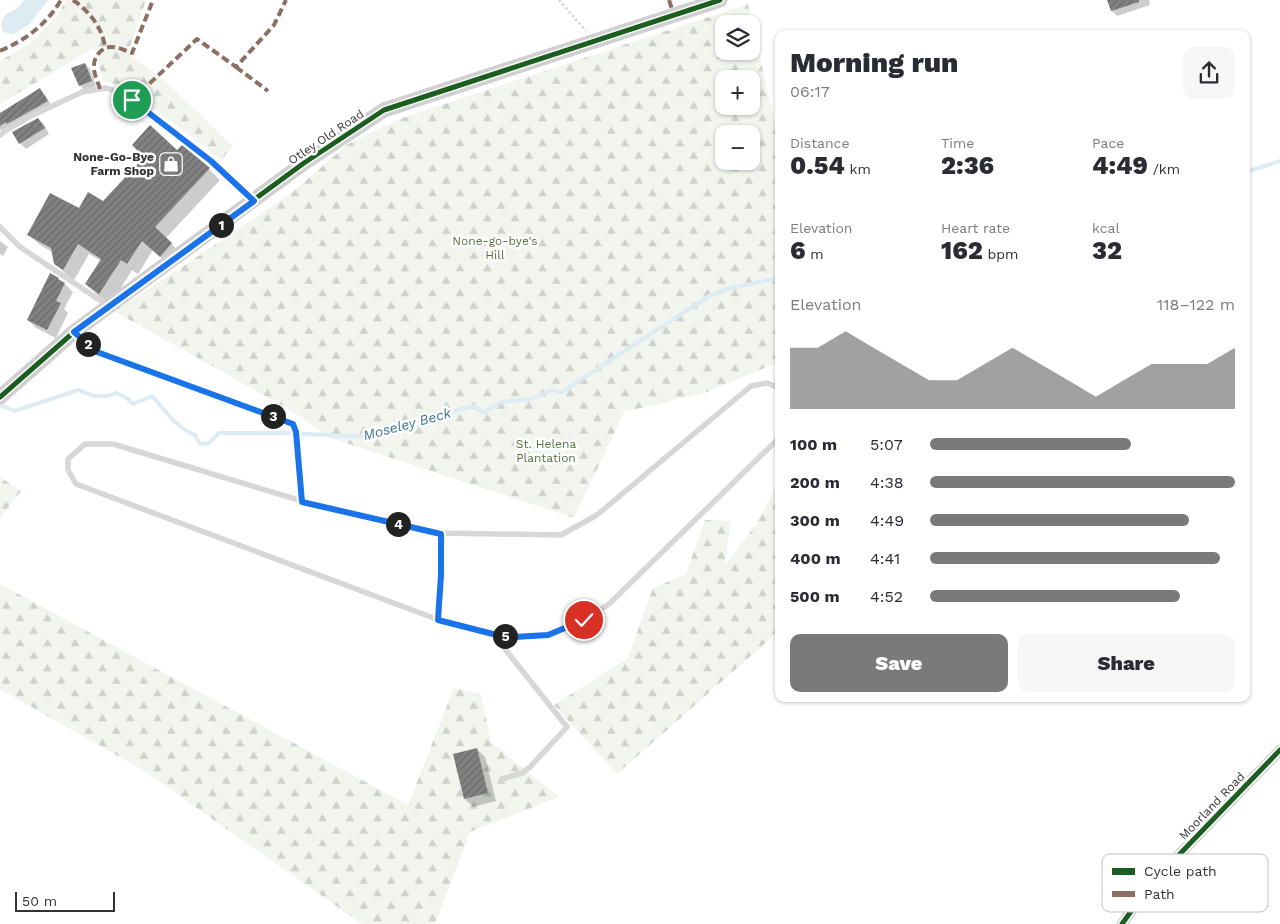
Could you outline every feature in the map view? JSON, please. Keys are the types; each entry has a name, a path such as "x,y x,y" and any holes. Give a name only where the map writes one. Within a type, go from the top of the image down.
{"street":[{"name":"Otley Old Road","path":"0,396 74,332 304,163 384,110 720,0"},
{"name":"Moorland Road","path":"1180,854 1280,750"},
{"name":"Moorland Road","path":"1122,924 1131,912"}],"lane":[{"path":"0,136 5,131 30,117 82,92 106,88 125,94 211,161 254,201"},
{"path":"0,227 20,247 109,306"},
{"path":"74,332 97,352 293,424 296,432 302,502"},
{"path":"775,386 767,383 752,386 597,515 561,535 441,534 302,502 113,444 85,444 68,459 68,470 76,484 438,620 493,634 514,637 548,635 584,620 609,604 775,441"},
{"path":"438,620 441,534"},
{"path":"493,634 567,728 522,774 502,779"}],"path":[{"path":"559,0 596,41"}],"green space":[{"path":"66,0 146,0 128,53 170,86 233,146 221,160 123,86 103,81 94,48 0,104 0,61 32,42 60,12"},
{"name":"None-go-bye's Hill","path":"748,4 750,15 715,15 715,60 760,60 760,58 775,125 775,364 707,392 624,412 574,518 328,437 292,411 114,311 289,195 348,144 399,119"},
{"path":"0,477 21,491 0,518"},
{"path":"775,489 775,635 617,774 554,705 628,658 653,588 686,574 705,520 731,521 724,566 756,525"},
{"path":"0,584 408,805 454,688 481,694 491,742 559,797 470,832 435,924 362,924 143,770 0,689"}],"shaded area":[{"path":"24,0 48,0 29,25 13,34 3,32 1,23 5,15 18,8"}],"building":[{"path":"1107,0 1139,0 1139,2 1111,11"},
{"path":"85,63 92,81 79,86 71,68"},
{"path":"40,88 48,101 0,126 0,113"},
{"path":"38,118 45,128 19,144 12,132"},
{"path":"150,125 177,150 182,145 210,168 155,227 172,243 160,257 142,241 127,264 121,260 99,294 85,284 101,259 78,244 63,270 54,264 51,248 27,235 50,193 79,208 88,192 103,201 144,157 132,145"},
{"path":"50,273 65,283 56,301 61,303 47,330 27,320"},
{"path":"477,748 488,793 464,799 453,754"}],"waterway":[{"name":"Moseley Beck","path":"1250,171 1280,161"},
{"name":"Moseley Beck","path":"0,405 14,411 79,390 93,396 108,396 116,393 127,398 133,404 152,396 173,420 185,430 195,435 200,444 209,443 219,433 283,433 367,437 431,416 474,406 483,413 501,402 532,399 551,390 562,392 709,296 731,288 775,279"}],"marked path":[{"path":"0,51 35,30 49,17 61,0"},
{"path":"73,0 94,21 104,41 105,48"},
{"path":"100,89 94,68 97,55 109,47 132,53 153,0"},
{"path":"132,100 197,39 236,67 274,25 286,0"},
{"path":"669,0 674,15"},
{"path":"236,67 268,91"}],"cycle path":[{"path":"0,397 74,332 304,163 384,110 720,0"},
{"path":"1180,854 1280,750"},
{"path":"1122,924 1131,912"}],"place":[{"name":"None-Go-Bye Farm Shop","path":"171,164"}],"route":[{"path":"132,100 211,161 254,201 74,332 97,352 293,424 296,432 302,502 441,534 438,620 493,634 514,637 548,635 584,620"}],"park label":[{"name":"St. Helena Plantation","path":"546,451"}]}
